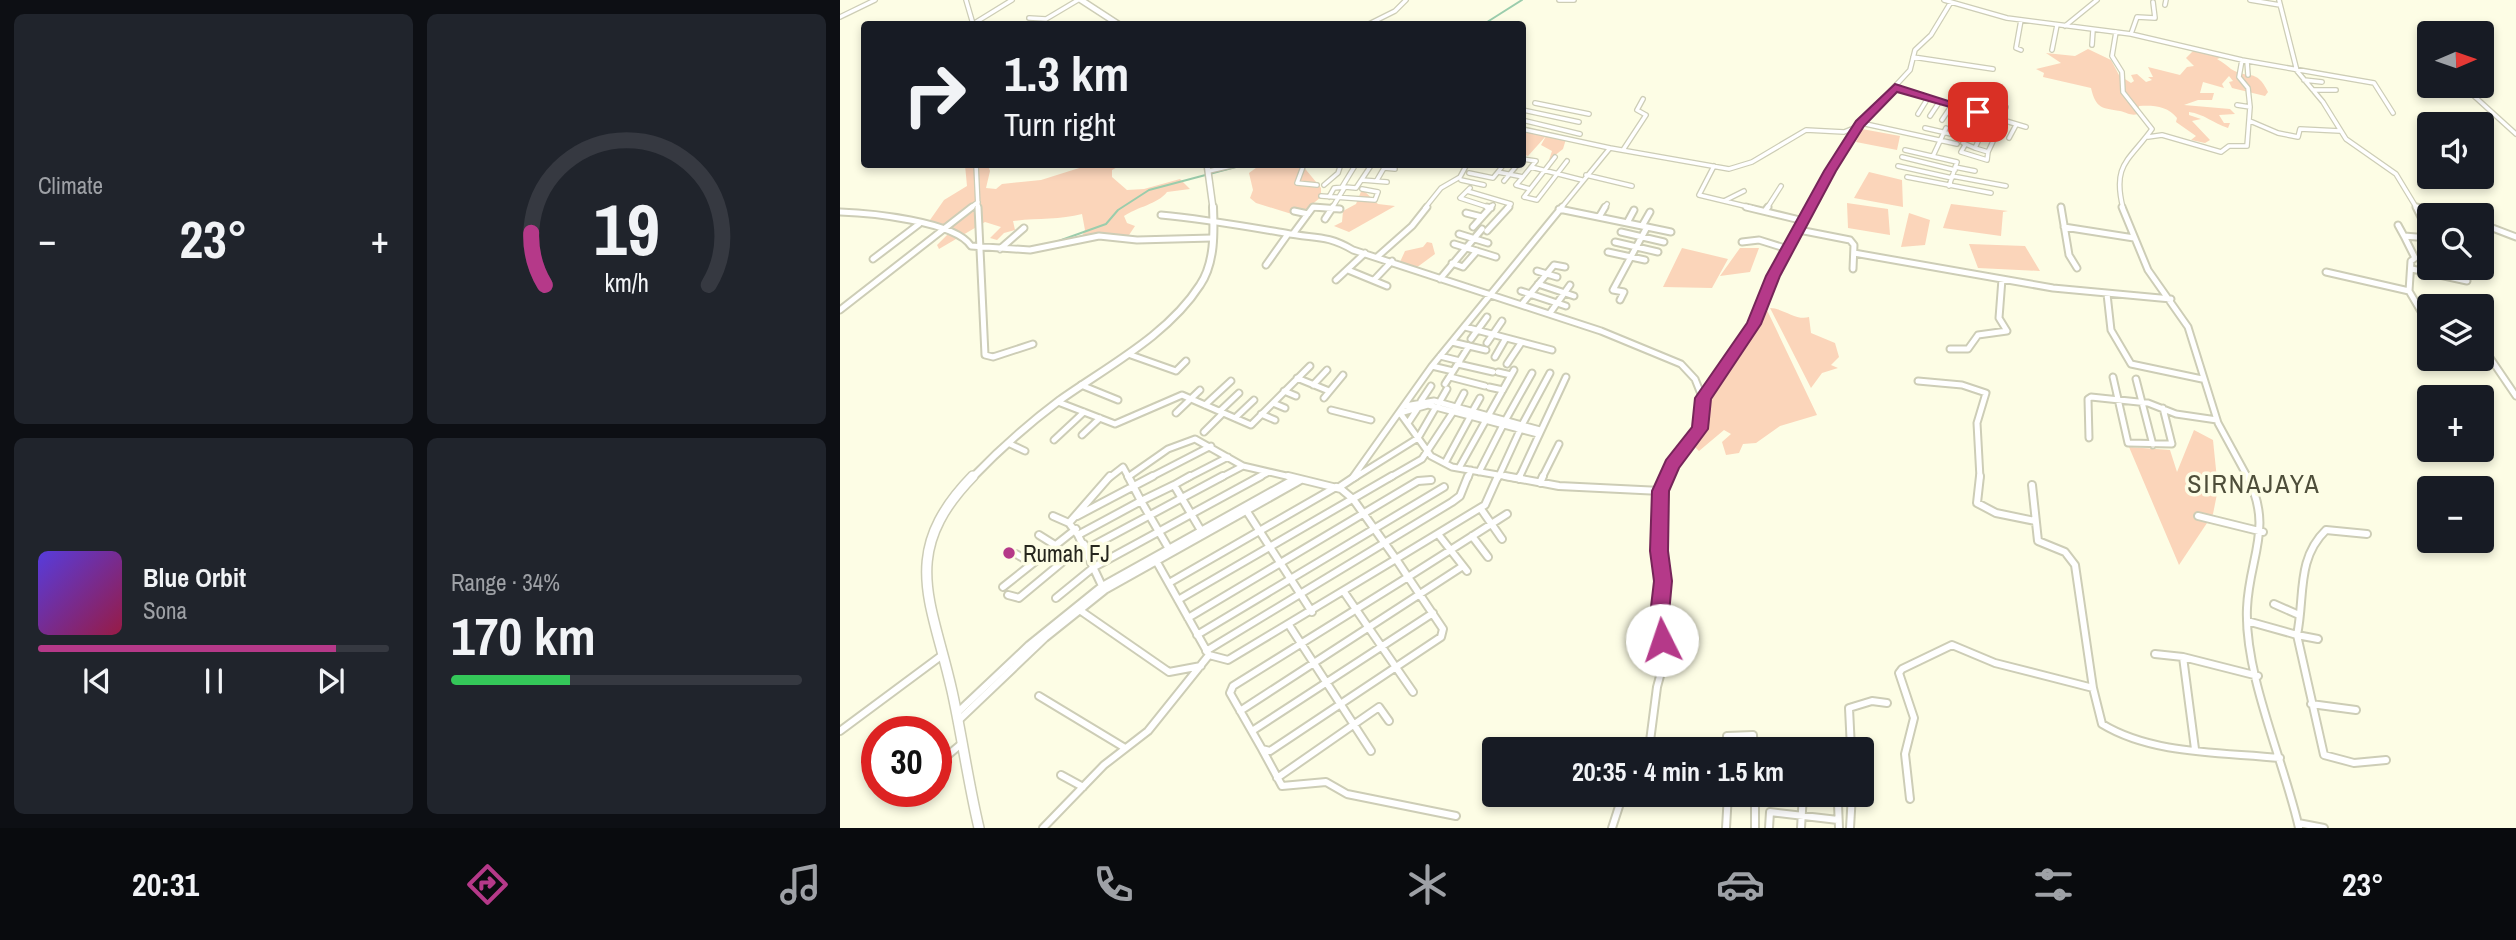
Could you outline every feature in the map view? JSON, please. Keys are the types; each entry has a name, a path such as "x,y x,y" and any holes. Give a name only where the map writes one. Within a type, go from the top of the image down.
{"main road":[{"path":"1080,0 1113,21"},
{"path":"979,828 942,656 927,601 926,566 932,534 953,498 1008,443 1179,310 1197,289 1209,263 1212,238 1209,172"}],"street":[{"path":"868,0 874,0"},
{"path":"840,17 874,0"},
{"path":"966,0 975,21"},
{"path":"980,21 995,8 1012,0"},
{"path":"1029,18 1046,19 1080,0"},
{"path":"1375,21 1395,11 1406,0"},
{"path":"1559,0 1574,0"},
{"path":"1944,0 2021,20 2130,34 2244,61 2374,83 2393,113"},
{"path":"2065,26 2097,0"},
{"path":"2250,0 2279,2 2297,70 2351,144 2396,174 2416,207"},
{"path":"1703,398 1754,324 1788,249 1860,124 1910,70 1913,57 1951,2"},
{"path":"2130,34 2137,17 2155,17 2153,2"},
{"path":"2021,20 2016,48 2021,50"},
{"path":"2052,50 2057,25"},
{"path":"2092,45 2093,30"},
{"path":"2116,32 2112,56 2122,72 2123,92 2152,129 2132,149 2118,181 2134,238 2155,281 2171,299 2190,330 2217,420 2257,497 2263,532 2248,595 2247,621 2258,676 2298,825 2324,828"},
{"path":"2156,40 2158,33"},
{"path":"1913,57 1957,65 1965,61 1993,69"},
{"path":"2244,61 2248,75"},
{"path":"2145,138 2158,134 2223,152 2229,146 2247,146 2250,121 2248,88 2239,77 2244,61"},
{"path":"2304,80 2322,82"},
{"path":"1895,88 2026,127"},
{"path":"2313,90 2336,90"},
{"path":"1981,97 1992,98 1989,114"},
{"path":"1917,114 1928,98"},
{"path":"2476,98 2516,134"},
{"path":"1623,150 1646,114 1637,110 1643,99"},
{"path":"1930,116 1940,101"},
{"path":"1535,103 1589,114"},
{"path":"1975,148 1996,104 2006,107 1987,160 1961,152 1968,127 1978,112"},
{"path":"1942,120 1952,105"},
{"path":"2236,105 2250,107"},
{"path":"1537,132 1558,108"},
{"path":"1955,123 1964,108"},
{"path":"1526,111 1579,122"},
{"path":"1526,121 1580,134"},
{"path":"2250,121 2277,133 2298,137 2300,129 2340,131"},
{"path":"1526,130 1729,169 1742,166 1806,130 1844,132 1860,124 1957,144"},
{"path":"2009,138 2016,125"},
{"path":"1924,128 1944,130 1960,136"},
{"path":"1933,156 1944,130"},
{"path":"1965,145 1989,152"},
{"path":"1353,477 1432,366 1610,148"},
{"path":"1905,149 1957,162 1949,186"},
{"path":"1555,157 1524,197 1537,200 1567,161"},
{"path":"1902,157 1975,171"},
{"path":"2361,159 2374,159"},
{"path":"1526,160 1536,161 1516,185 1530,189"},
{"path":"1714,166 1697,193 1804,221"},
{"path":"1898,166 2006,186"},
{"path":"1531,167 1632,186"},
{"path":"976,168 985,355 993,357 1033,345"},
{"path":"1302,168 1296,182 1317,185"},
{"path":"1324,186 1340,168"},
{"path":"1325,219 1354,168"},
{"path":"1359,189 1370,168"},
{"path":"1377,180 1384,168 1395,169"},
{"path":"1377,257 1412,226 1441,188 1460,177 1465,168"},
{"path":"1469,173 1493,178 1502,168"},
{"path":"1504,181 1515,168"},
{"path":"1346,170 1353,171"},
{"path":"1498,172 1523,177"},
{"path":"1481,176 1460,198 1490,208"},
{"path":"1907,177 1991,192"},
{"path":"1362,180 1387,182"},
{"path":"1440,279 1466,247 1487,231 1511,204 1481,195 1461,180"},
{"path":"1471,187 1483,186"},
{"path":"1765,211 1780,186"},
{"path":"1321,196 1329,197 1337,198 1376,200 1378,192 1334,188 1329,197"},
{"path":"1724,201 1744,191"},
{"path":"1474,203 1481,195"},
{"path":"1473,227 1497,200"},
{"path":"840,310 978,202"},
{"path":"1599,217 1607,204"},
{"path":"1266,265 1316,206 1340,209"},
{"path":"2061,206 2069,255 2077,268"},
{"path":"1559,209 1671,232"},
{"path":"1627,223 1634,210"},
{"path":"1294,211 1308,214"},
{"path":"840,212 879,214 943,230 966,238 971,246 981,249 1038,249 1100,236 1137,240 1212,238"},
{"path":"1620,300 1624,292 1614,290 1642,237 1650,212"},
{"path":"1466,213 1482,217"},
{"path":"1161,215 1213,220 1339,240 1365,253 1550,313 1681,364 1695,379 1703,398 1700,429 1676,459 1661,491 1659,551 1663,581 1659,624 1666,654 1657,687 1651,737"},
{"path":"873,259 919,224"},
{"path":"1463,224 1487,231"},
{"path":"2398,225 2415,258 2411,261 2409,291 2417,305"},
{"path":"2064,227 2134,238"},
{"path":"1000,249 1024,228"},
{"path":"2494,229 2516,237"},
{"path":"1799,230 1850,240 1854,253 1853,269"},
{"path":"1621,232 1664,242"},
{"path":"1458,234 1488,243"},
{"path":"2404,236 2417,235"},
{"path":"1742,242 1759,240 1788,249"},
{"path":"1615,242 1658,252"},
{"path":"1454,244 1496,257"},
{"path":"1452,263 1463,267 1477,251"},
{"path":"1608,252 1645,260"},
{"path":"1336,280 1365,253"},
{"path":"1854,253 2002,279 2107,294 2171,299"},
{"path":"1374,280 1392,261"},
{"path":"1543,262 1565,267"},
{"path":"1522,304 1554,265"},
{"path":"2412,269 2417,269"},
{"path":"1348,270 1387,286"},
{"path":"1537,271 1558,277"},
{"path":"2326,272 2409,291"},
{"path":"1950,349 1968,349 1978,335 2007,331 1999,318 2002,279"},
{"path":"1530,280 1574,296"},
{"path":"1550,313 1570,285"},
{"path":"1521,290 1566,306"},
{"path":"2107,294 2111,330 2131,364 2203,379"},
{"path":"1471,340 1487,317"},
{"path":"1487,343 1502,321"},
{"path":"1465,327 1552,350"},
{"path":"1494,356 1506,338"},
{"path":"1452,342 1486,350"},
{"path":"1507,364 1521,343"},
{"path":"1169,583 1418,438 1469,346"},
{"path":"1125,353 1176,371 1186,361"},
{"path":"1440,356 1495,372 1513,372 1459,468"},
{"path":"2494,364 2516,396"},
{"path":"1058,402 1115,424 1182,395 1251,425 1310,366"},
{"path":"1432,366 1503,390"},
{"path":"1313,385 1327,370"},
{"path":"1047,827 1083,787 1125,748 1148,731 1202,665 1208,653 1460,496 1532,373"},
{"path":"1155,559 1208,653 1233,660 1481,509 1550,373"},
{"path":"1324,398 1343,375"},
{"path":"1519,479 1566,377"},
{"path":"2113,377 2128,443 2173,443 2163,408"},
{"path":"1297,378 1329,391"},
{"path":"2136,379 2153,445"},
{"path":"1205,405 1231,381"},
{"path":"1918,382 1962,385 1986,393 1987,405 1976,426 1982,473 1978,503 1996,513 2035,521"},
{"path":"1081,385 1118,400"},
{"path":"1408,423 1432,386"},
{"path":"1176,413 1200,390"},
{"path":"1284,391 1296,396"},
{"path":"1204,432 1239,393"},
{"path":"1178,600 1428,453 1464,393"},
{"path":"2089,438 2088,399 2096,397 2143,402 2176,414 2217,420"},
{"path":"1445,463 1480,398"},
{"path":"1235,418 1254,400"},
{"path":"1273,403 1284,408"},
{"path":"1400,413 1422,405 1437,405"},
{"path":"1405,406 1437,405 1539,432"},
{"path":"1331,410 1371,420"},
{"path":"1054,440 1084,412"},
{"path":"1400,413 1428,453 1459,468 1540,482 1661,491"},
{"path":"1261,414 1275,420"},
{"path":"1082,435 1100,418"},
{"path":"1128,477 1187,440 1195,439 1243,466 1337,487 1353,499 1443,629 1441,637 1270,751 1262,749"},
{"path":"1008,443 1025,451"},
{"path":"1540,482 1559,444"},
{"path":"1053,516 1071,520 1211,446"},
{"path":"1003,587 1055,545 1077,532 1228,457"},
{"path":"1008,595 1019,598 1084,547 1243,466"},
{"path":"1071,520 1118,468 1123,467 1148,516 1169,549"},
{"path":"1056,598 1094,567 1267,473"},
{"path":"955,719 1029,645 1104,588 1297,480"},
{"path":"1188,618 1418,481 1431,480"},
{"path":"1174,485 1202,533"},
{"path":"2032,485 2038,541 2065,552 2075,565 2093,688 2099,716 2108,729 2128,737 2195,749 2280,758"},
{"path":"1197,635 1444,487"},
{"path":"1246,509 1312,612"},
{"path":"1481,509 1503,539"},
{"path":"1456,816 1347,794 1325,782 1282,786 1229,690 1507,514"},
{"path":"2198,516 2263,532"},
{"path":"1071,520 1104,588"},
{"path":"2367,534 2324,531 2302,569 2297,635 2325,757 2354,763 2386,760"},
{"path":"1155,559 1202,533"},
{"path":"1039,534 1055,545"},
{"path":"1240,711 1312,663 1465,569 1438,534"},
{"path":"1472,536 1489,557"},
{"path":"1016,554 1031,563"},
{"path":"955,719 1104,588"},
{"path":"1344,592 1413,692"},
{"path":"2274,604 2300,615"},
{"path":"1081,611 1169,672 1187,671 1202,665"},
{"path":"1252,732 1433,613"},
{"path":"2247,621 2318,639"},
{"path":"1289,625 1338,705 1371,751"},
{"path":"1910,799 1905,754 1914,718 1899,670 1952,645 1995,663 2093,688"},
{"path":"2155,654 2182,657 2258,676"},
{"path":"840,731 942,656"},
{"path":"2182,657 2195,749"},
{"path":"1039,696 1125,748"},
{"path":"1850,737 1849,708 1872,701 1887,703"},
{"path":"2311,704 2356,710"},
{"path":"1277,778 1379,707 1389,721"},
{"path":"1727,737 1733,734 1753,737"},
{"path":"952,752 960,745"},
{"path":"1060,775 1083,787"},
{"path":"1612,828 1619,807"},
{"path":"1726,828 1727,807"},
{"path":"1755,807 1755,828"},
{"path":"1801,828 1802,807"},
{"path":"1850,828 1851,807"},
{"path":"1769,828 1770,812 1839,824"}],"shaded area":[{"path":"2088,49 2111,60 2119,75 2131,83 2134,81 2131,75 2137,74 2146,82 2152,80 2148,77 2153,77 2148,67 2180,75 2187,67 2194,66 2186,58 2194,50 2223,57 2217,59 2237,72 2260,79 2268,92 2265,96 2232,88 2229,82 2233,81 2229,76 2222,84 2224,88 2203,82 2200,93 2214,93 2212,100 2198,100 2184,105 2230,109 2235,114 2219,115 2224,123 2230,123 2228,128 2189,112 2189,115 2201,119 2192,121 2210,140 2205,143 2191,140 2196,136 2176,122 2177,118 2165,109 2139,106 2138,114 2133,115 2104,108 2095,100 2091,88 2043,77 2044,73 2036,69 2061,63 2046,53 2075,56"},
{"path":"1862,129 1900,136 1897,150 1856,142"},
{"path":"1526,130 1566,139 1563,149 1549,160 1552,151 1541,145 1546,136 1528,156"},
{"path":"965,168 989,168 986,188 996,189 1002,184 1041,180 1079,168 1116,168 1112,170 1112,177 1127,190 1144,189 1180,179 1190,189 1167,192 1158,200 1124,216 1127,223 1135,226 1129,235 1082,236 1085,230 1082,214 1013,221 1015,230 1004,233 997,240 990,238 1001,227 985,222 939,249 937,245 949,233 930,220 944,200 967,186"},
{"path":"1256,168 1304,168 1321,188 1321,197 1298,216 1256,203 1250,198 1253,190 1249,173"},
{"path":"1869,172 1902,180 1903,207 1854,198"},
{"path":"1362,189 1378,204 1395,206 1349,232 1334,226 1342,222 1343,211 1356,204"},
{"path":"1847,203 1888,209 1890,235 1848,228"},
{"path":"1951,204 2008,211 2003,212 2001,236 1943,228"},
{"path":"1909,213 1930,220 1925,245 1901,247"},
{"path":"1427,242 1432,243 1435,254 1416,268 1400,262 1405,251 1423,247"},
{"path":"1969,244 2025,246 2040,271 1978,268"},
{"path":"1682,248 1728,259 1712,288 1663,287"},
{"path":"1740,248 1759,248 1750,272 1720,276"},
{"path":"1766,308 1817,415 1780,426 1756,443 1743,444 1739,453 1726,455 1722,442 1731,434 1724,430 1699,451 1692,444 1706,426 1709,398 1732,369"},
{"path":"1770,308 1799,317 1809,317 1811,333 1835,343 1839,357 1831,365 1838,368 1822,373 1811,388"},
{"path":"2194,430 2213,440 2218,489 2213,514 2179,565 2129,447 2170,450 2177,472"}],"waterway":[{"path":"1489,21 1522,0"},
{"path":"1053,243 1106,224 1118,210 1149,190 1232,168"}],"place":[{"name":"Rumah FJ","path":"1009,553"}],"district":[{"name":"SIRNAJAYA","path":"2254,483"}],"route":[{"path":"1662,640 1659,624 1663,581 1659,551 1661,491 1672,465 1700,429 1703,398 1712,389 1754,324 1773,276 1830,171 1860,124 1895,88 1978,112"}]}
